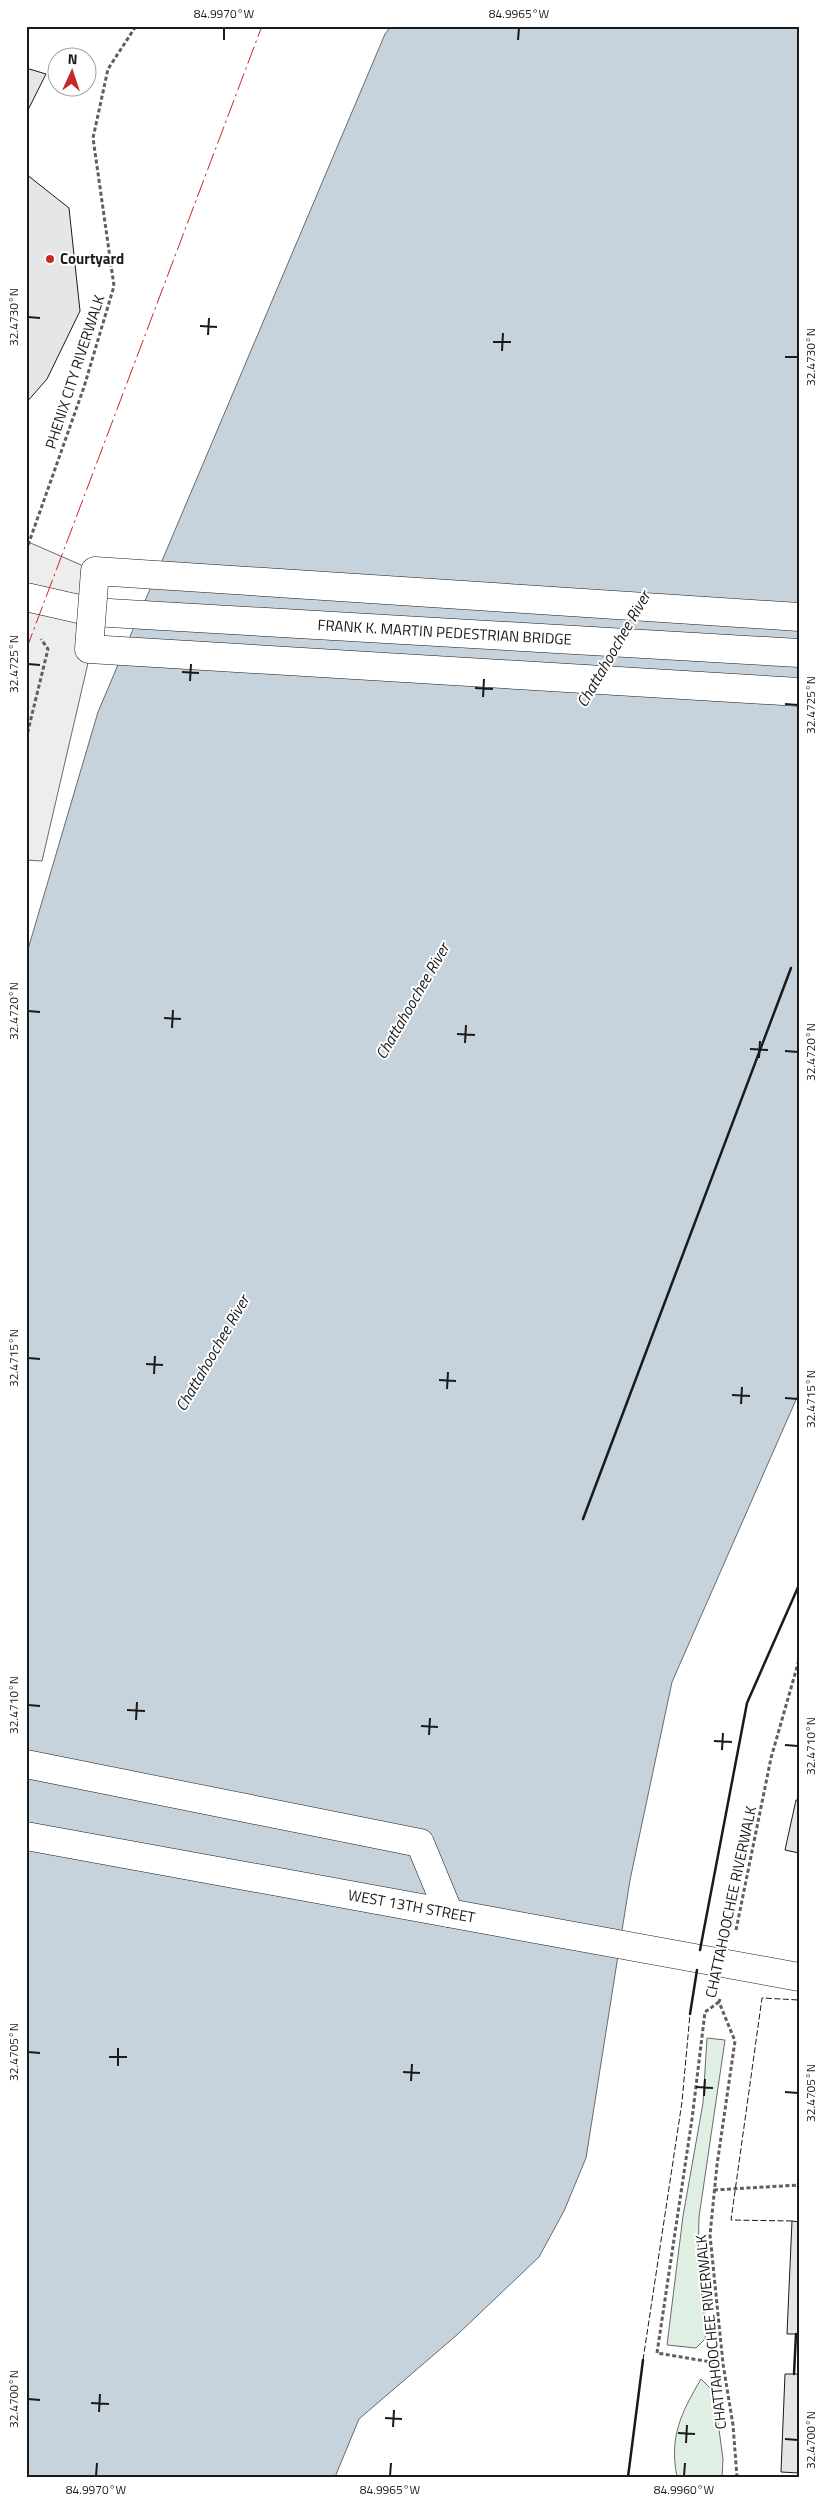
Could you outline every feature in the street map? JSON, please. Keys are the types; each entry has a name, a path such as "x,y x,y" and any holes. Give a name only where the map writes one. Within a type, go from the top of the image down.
{"street":[{"path":"799,617 95,570 89,649 799,692"},
{"name":"FRANK K. MARTIN PEDESTRIAN BRIDGE","path":"26,597 92,612 799,653"},
{"path":"26,1764 420,1843 449,1913"},
{"name":"WEST 13TH STREET","path":"26,1836 799,1977"}],"path":[{"name":"PHENIX CITY RIVERWALK","path":"26,551 84,387 114,286 93,138 108,69 136,26"},
{"path":"26,739 48,649 37,632"},
{"name":"CHATTAHOOCHEE RIVERWALK","path":"734,1940 772,1758 799,1660"},
{"name":"CHATTAHOOCHEE RIVERWALK","path":"721,1994 719,2002 736,2041 714,2190 710,2235 723,2364 733,2425 737,2477"},
{"path":"719,2002 705,2012 692,2119 657,2353 723,2364"},
{"path":"714,2190 799,2185"}],"green space":[{"path":"707,2038 725,2040 699,2217 698,2262 706,2331 705,2339 696,2348 667,2345 683,2216 703,2103"},
{"path":"701,2379 714,2392 723,2459 722,2477 677,2477 675,2463 676,2437 683,2414"}],"shaded area":[{"path":"26,541 95,571 88,663 42,861 26,860"}],"water":[{"name":"Chattahoochee River","path":"391,26 799,26 799,1393 672,1682 630,1880 586,2158 564,2211 539,2257 458,2334 359,2419 335,2477 26,2477 26,956 98,712 385,34"}],"building":[{"path":"26,68 46,74 26,114"},
{"name":"Courtyard","path":"26,174 69,208 80,311 47,379 26,403"},
{"path":"796,1800 799,1800 799,1853 785,1850"},
{"path":"792,2221 799,2222 799,2334 787,2334"},
{"path":"785,2374 799,2374 799,2473 781,2472"}],"fence":[{"path":"792,2221 731,2220 762,1998 799,2000"},
{"path":"643,2360 682,2102 690,2014"}],"wall":[{"path":"583,1519 791,968"},
{"path":"700,1950 747,1703 799,1585"},
{"path":"690,2014 697,1970"},
{"path":"794,2374 796,2334"},
{"path":"628,2477 643,2360"}],"power":[{"path":"26,650 262,26"}],"place":[{"name":"Courtyard","path":"50,259"}]}
